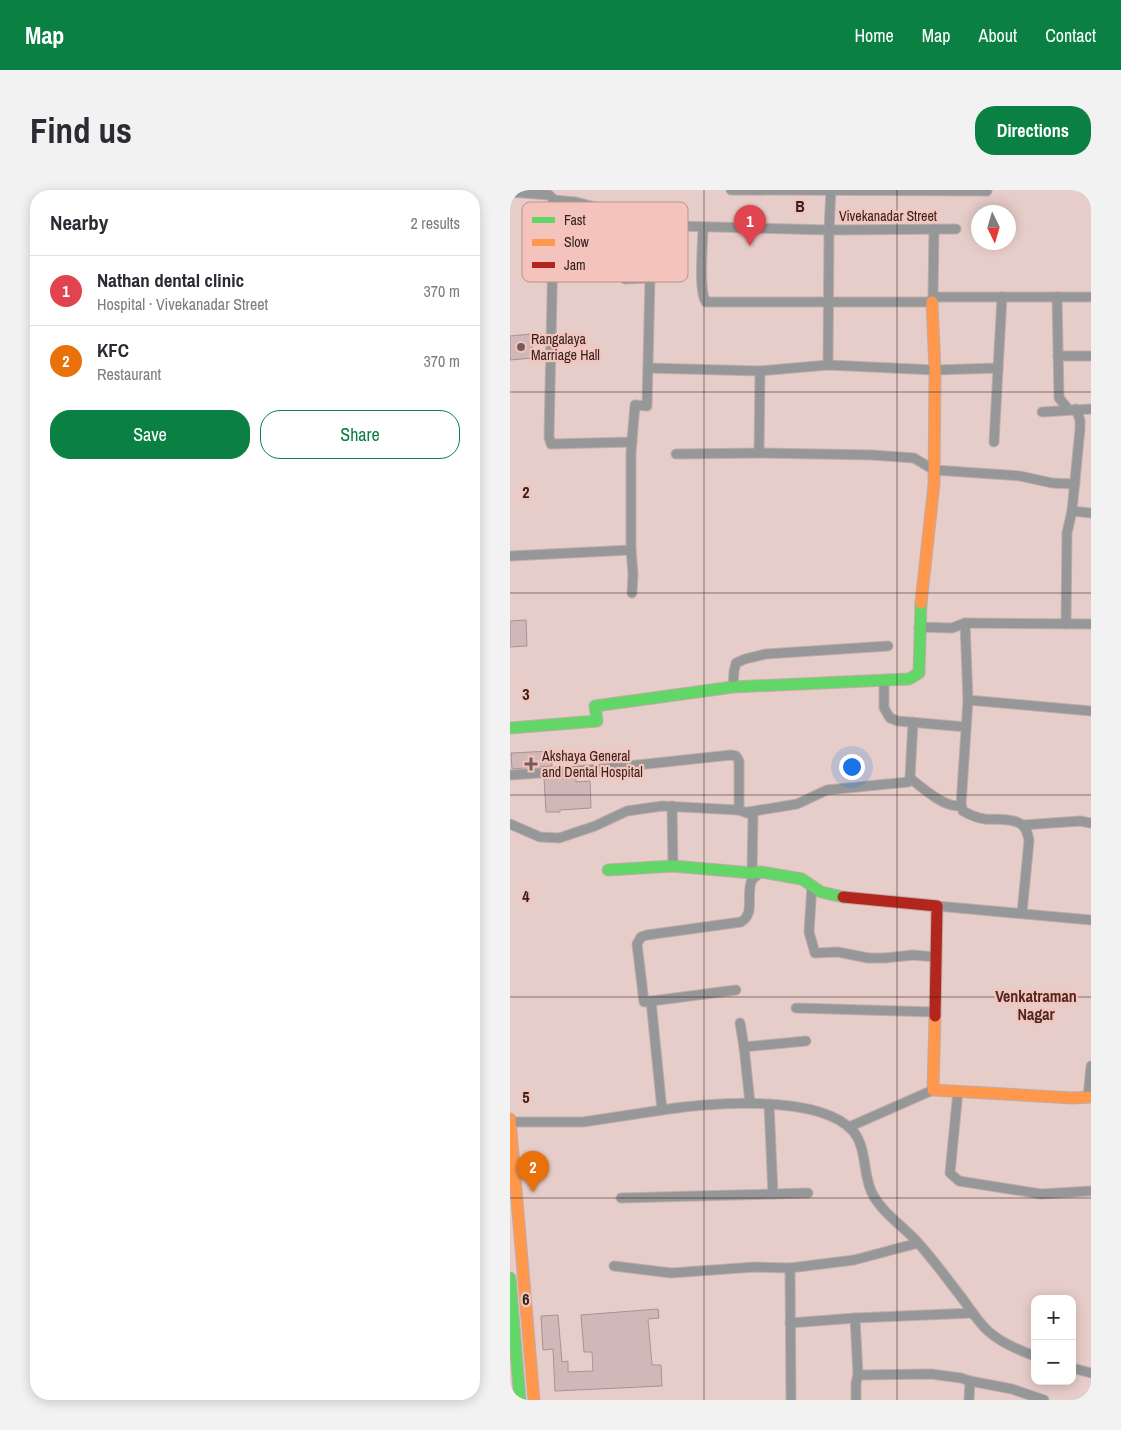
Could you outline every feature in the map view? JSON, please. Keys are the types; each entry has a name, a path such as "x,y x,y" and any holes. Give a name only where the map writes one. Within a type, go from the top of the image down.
{"main road":[{"path":"510,728 597,721 595,706 733,687 884,681 909,679 919,673 919,627 934,484 935,370 932,300"},
{"path":"608,870 673,866 757,873 802,879 821,892 837,896 937,906 934,1090 1073,1098 1089,1097"},
{"path":"510,1121 534,1400"},
{"path":"510,1278 520,1400"}],"street":[{"path":"731,190 987,191"},
{"name":"Vivekanadar Street","path":"831,190 829,230 956,229"},
{"path":"510,192 549,195 554,200 576,202"},
{"path":"688,227 829,230 828,365"},
{"path":"703,227 702,286 703,298 706,302 828,302 1002,297 1091,297"},
{"path":"932,300 934,229"},
{"path":"552,282 548,437 551,444 632,442"},
{"path":"632,593 634,574 631,550 634,405 647,406 650,282"},
{"path":"994,442 1002,297"},
{"path":"1057,297 1059,398 1072,409 1080,420 1072,511 1067,533 1066,624"},
{"path":"1058,356 1091,356"},
{"path":"648,368 760,371 828,365 935,370 998,368"},
{"path":"759,453 760,371"},
{"path":"1042,412 1091,409"},
{"path":"676,454 759,453 872,455 914,458 934,470 1020,476 1052,483 1075,484"},
{"path":"1072,511 1091,513"},
{"path":"510,556 631,550"},
{"path":"965,623 968,700 961,805 963,811 970,815 983,819 1016,821 1023,825 1028,832 1029,841 1022,914"},
{"path":"919,627 952,628 965,623 1091,624"},
{"path":"733,687 736,663 753,656 888,646"},
{"path":"884,681 884,708 890,718 898,721 966,727"},
{"path":"968,700 1091,711"},
{"path":"510,824 540,838 559,838 594,826 627,811 672,806 743,811 797,804 827,790 908,782 910,778 913,722"},
{"path":"510,775 600,769 731,754 736,756 739,761 743,811"},
{"path":"910,778 933,796 956,807 961,805"},
{"path":"672,806 673,866"},
{"path":"736,990 644,1002 637,944 640,937 741,922 747,919 750,883 757,873 754,819 753,815 743,811"},
{"path":"1023,825 1080,821 1091,824"},
{"path":"812,885 809,932 815,953 838,952 868,958 913,955 936,957"},
{"path":"937,906 1091,920"},
{"path":"650,1001 662,1110"},
{"path":"796,1008 935,1012"},
{"path":"740,1023 750,1103"},
{"path":"744,1047 806,1041"},
{"path":"1089,1097 1091,1066"},
{"path":"849,1127 934,1090"},
{"path":"958,1092 950,1173 959,1180 1042,1194 1091,1191"},
{"path":"510,1121 583,1122 712,1103 769,1104 818,1111 830,1115 843,1122 854,1132 861,1146 868,1182 873,1196 918,1243 988,1331 1008,1345 1031,1354"},
{"path":"769,1104 773,1194"},
{"path":"621,1198 808,1194"},
{"path":"614,1266 671,1273 754,1267 790,1268 854,1260 918,1243"},
{"path":"790,1268 791,1400"},
{"path":"790,1323 973,1313"},
{"path":"855,1318 858,1375 856,1400"},
{"path":"1076,1369 1091,1373"},
{"path":"858,1375 931,1374 961,1378 1044,1400"},
{"path":"969,1400 970,1381"}],"building":[{"name":"Rangalaya Marriage Hall","path":"531,334 533,358 510,360 510,336"},
{"path":"526,620 527,646 510,647 510,621"},
{"path":"551,751 552,766 512,769 511,753"},
{"path":"576,777 576,782 590,781 591,808 546,812 544,779"},
{"path":"658,1309 659,1318 648,1319 652,1365 661,1365 662,1386 555,1391 553,1349 543,1350 541,1316 558,1315 562,1362 568,1361 568,1372 593,1371 592,1352 584,1352 581,1315"}],"traffic: fast":[{"path":"510,728 597,721 595,706 733,687 909,679 919,673 921,603"},
{"path":"608,870 673,866 752,873 761,872 802,879 821,892 843,897"},
{"path":"510,1278 520,1400"}],"traffic: slow":[{"path":"921,603 934,484 935,370 932,302"},
{"path":"935,1016 933,1090 1073,1098 1091,1097"},
{"path":"510,1119 534,1400"}],"traffic: jam":[{"path":"843,897 937,906 935,1016"}],"place":[{"name":"Nathan dental clinic","path":"750,246"},
{"name":"Rangalaya Marriage Hall","path":"521,347"},
{"name":"Akshaya General and Dental Hospital","path":"531,764"},
{"name":"KFC","path":"533,1192"}],"district":[{"name":"Venkatraman Nagar","path":"1036,1005"}]}
